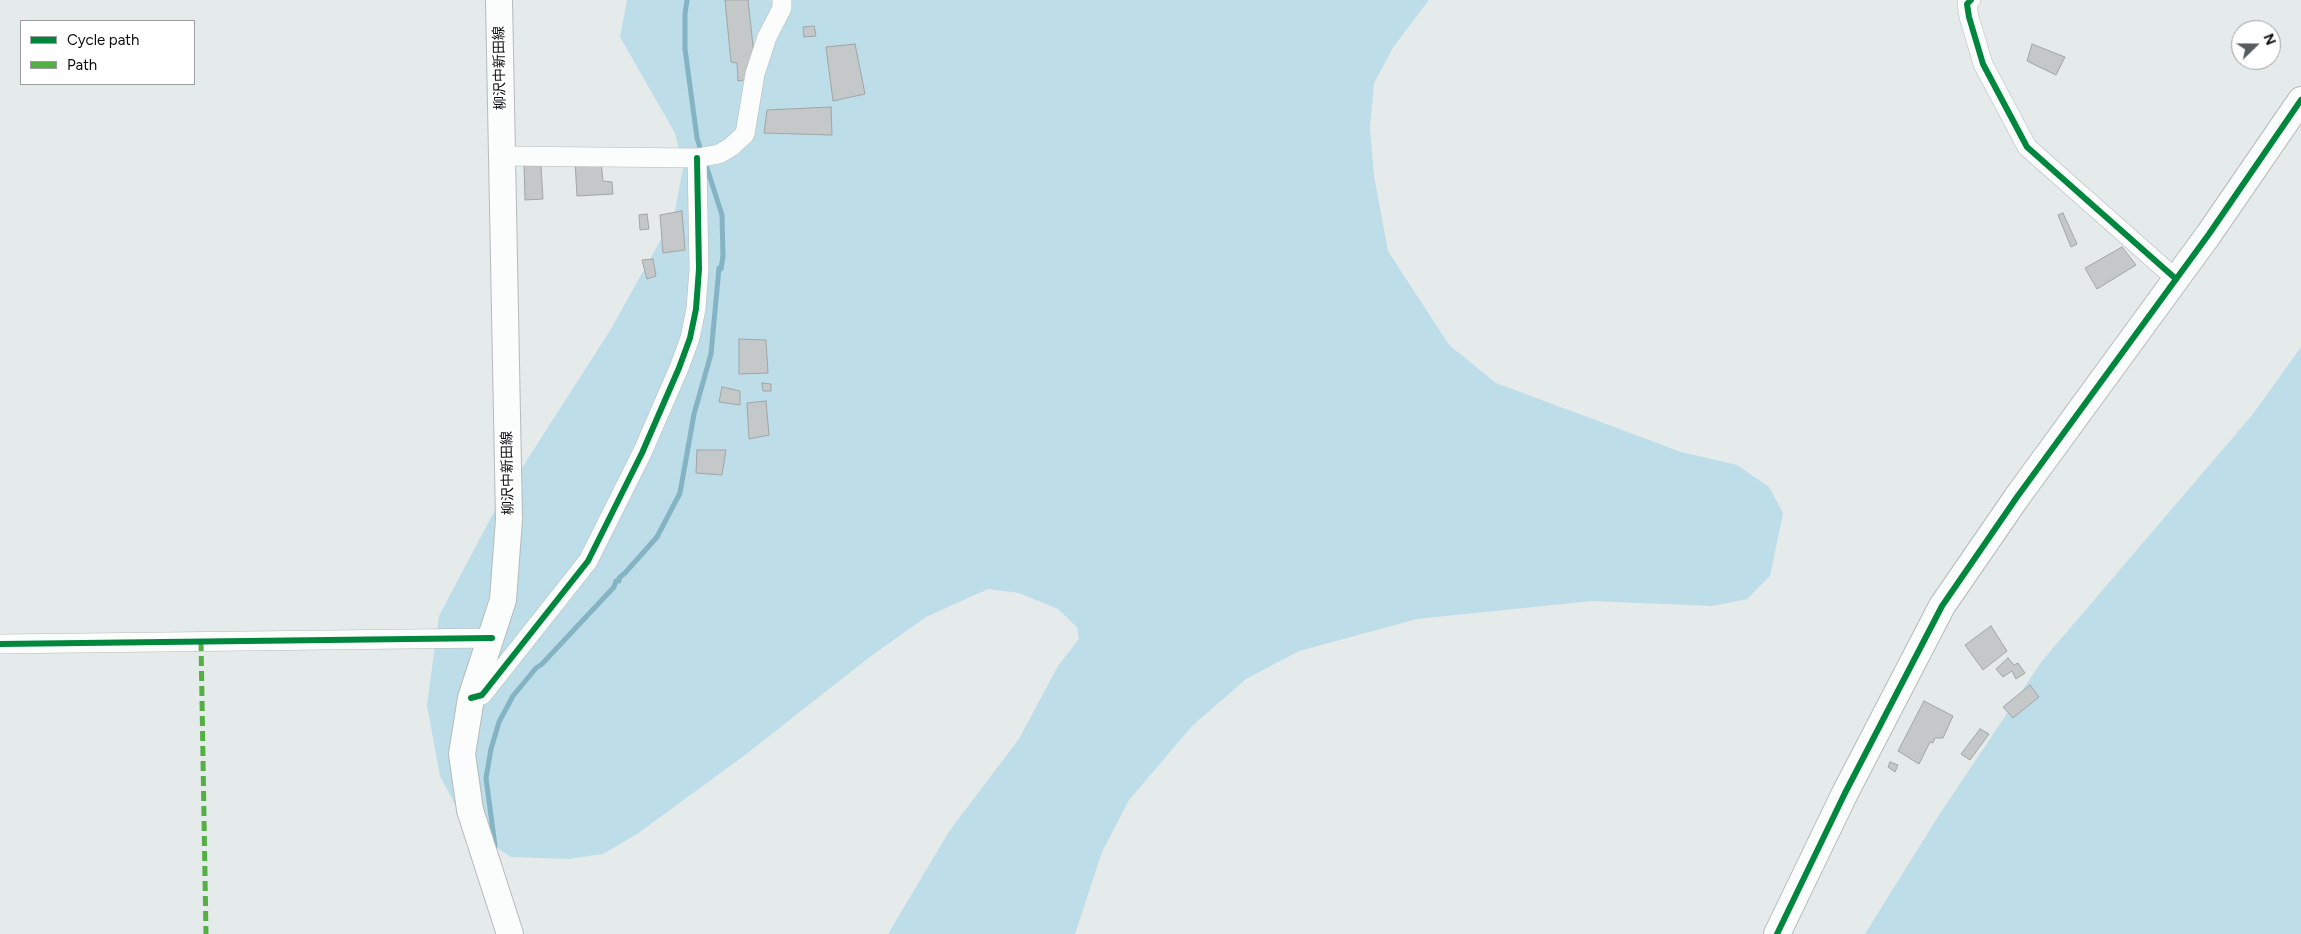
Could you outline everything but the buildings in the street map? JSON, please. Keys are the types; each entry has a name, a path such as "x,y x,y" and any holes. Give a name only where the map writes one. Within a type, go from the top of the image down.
{"street":[{"name":"柳沢中新田線","path":"499,0 509,519 503,600 471,698 462,754 470,810 510,934"},
{"path":"502,156 696,158 719,154 731,147 745,134 755,74 767,36 782,8 782,0"},
{"path":"1971,0 1967,4 1969,17 1983,64 2027,147 2176,279"},
{"path":"1777,934 1845,793 1942,606 2017,497 2176,279 2301,100"},
{"path":"471,698 482,696 588,561 642,453 679,368 690,338 696,309 699,269 696,158"},
{"path":"0,644 492,638"}],"shaded area":[{"path":"627,0 1429,0 1394,46 1374,83 1370,127 1374,176 1388,251 1449,345 1496,383 1681,452 1737,465 1769,487 1783,513 1770,576 1747,599 1712,606 1591,601 1417,619 1299,651 1246,679 1192,726 1129,800 1102,852 1075,934 888,934 950,830 1019,739 1058,666 1079,639 1077,627 1058,609 1019,593 988,589 926,617 871,656 745,755 637,834 603,854 569,859 511,857 468,829 440,776 427,705 439,616 495,510 611,329 674,216 683,168 675,133 620,37"},
{"path":"2301,347 2301,934 1865,934 1939,815 2042,661 2253,414"}],"waterway":[{"path":"687,0 685,49 697,138 702,154"},
{"path":"495,846 486,778 491,749 499,722 513,696 536,668 542,664 614,587 616,581 619,581 619,578 657,537 680,493 694,414 711,354 719,268 721,269 723,256 722,215 705,162"}],"marked path":[{"path":"201,641 206,934"}],"cycle path":[{"path":"1971,0 1967,4 1969,17 1983,64 2027,147 2176,279"},
{"path":"1777,934 1845,793 1942,606 2017,497 2209,234 2301,100"},
{"path":"471,698 482,695 588,561 642,453 679,368 690,338 696,309 699,269 697,158"},
{"path":"0,644 492,638"}]}
